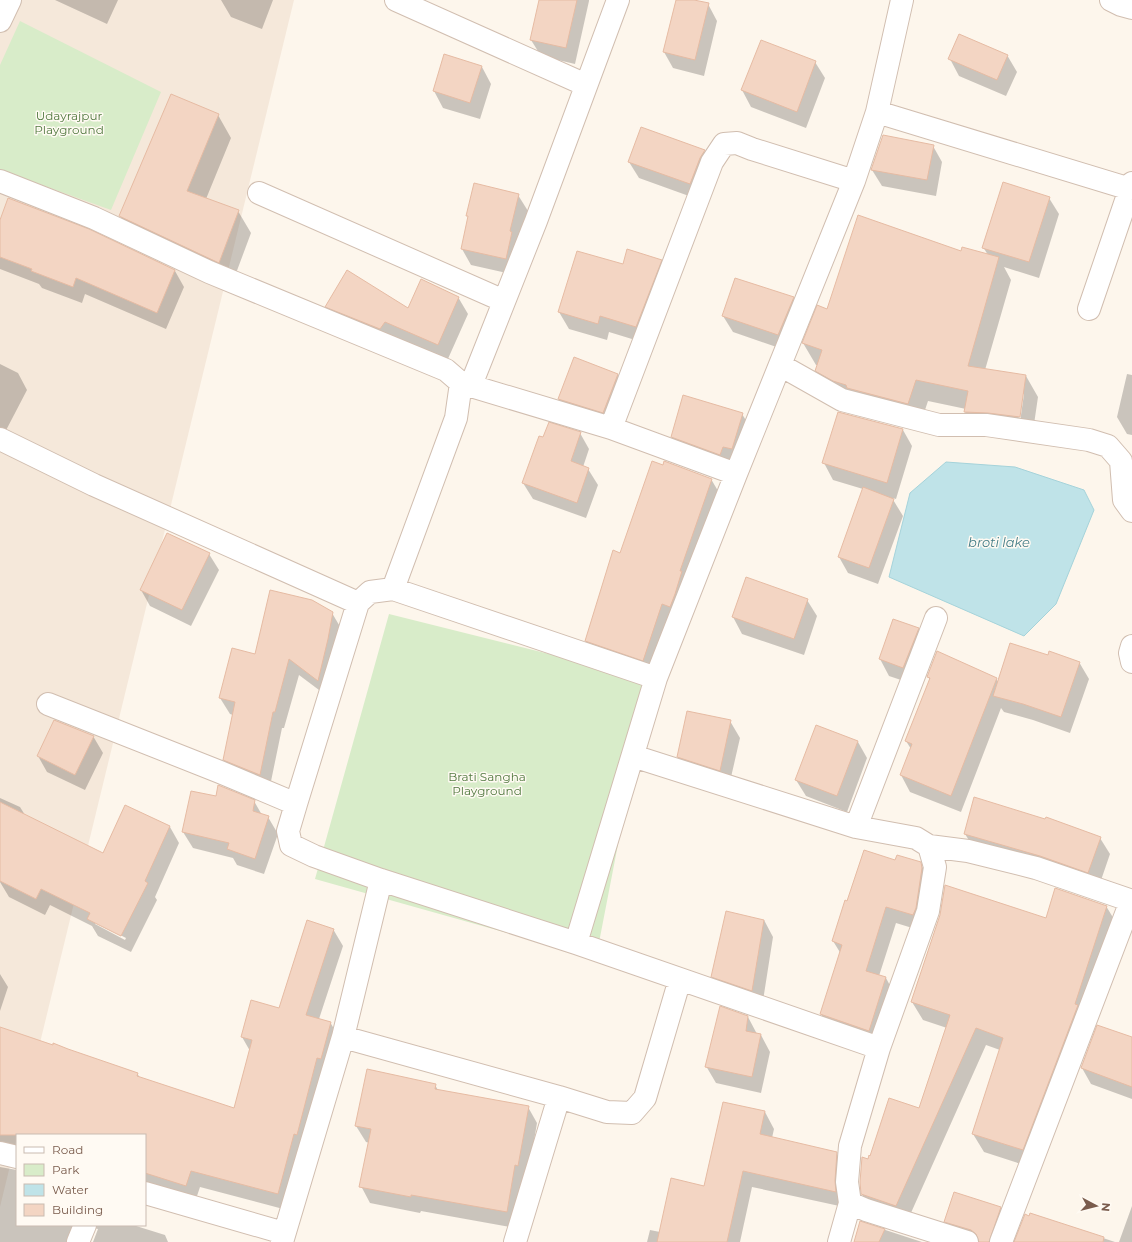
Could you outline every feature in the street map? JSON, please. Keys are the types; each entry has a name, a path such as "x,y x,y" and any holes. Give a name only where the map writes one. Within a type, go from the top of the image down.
{"street":[{"path":"396,0 586,85"},
{"path":"393,589 456,418 466,384 504,301 618,0"},
{"path":"576,943 656,678 854,181 877,112 902,0"},
{"path":"1111,0 1132,8"},
{"path":"877,112 1131,186 1089,309"},
{"path":"611,428 712,162 724,144 737,143 752,150 854,181"},
{"path":"0,181 94,218 209,272 446,370 466,384 611,428 736,474"},
{"path":"259,193 504,301"},
{"path":"780,365 842,400 939,425 986,425 1089,440 1108,446 1121,461 1124,500 1132,511"},
{"path":"0,439 94,485 358,603"},
{"path":"656,678 393,589 370,592 358,603 288,831 291,845 314,856 381,880 576,943 879,1048"},
{"path":"856,827 936,618"},
{"path":"1132,646 1130,653 1132,662"},
{"path":"48,704 220,772 296,804"},
{"path":"633,756 856,827 916,838 929,846 968,851 1036,868 1131,901 1002,1242"},
{"path":"839,1242 850,1203 847,1182 850,1146 879,1048 928,911 935,867 929,846"},
{"path":"146,1193 283,1238 344,1036 381,880"},
{"path":"344,1036 607,1112 632,1113 645,1098 680,979"},
{"path":"515,1242 559,1097"},
{"path":"0,1153 16,1157"},
{"path":"850,1203 866,1210 967,1242"},
{"path":"78,1242 85,1226"}],"shaded area":[{"path":"0,0 294,0 18,1134 16,1134 16,1141 0,1207"}],"green space":[{"name":"Udayrajpur Playground","path":"20,21 161,92 111,210 0,170 0,65"},
{"name":"Brati Sangha Playground","path":"389,614 650,679 596,958 315,879"}],"water":[{"name":"broti lake","path":"946,462 1015,467 1084,490 1094,510 1056,604 1024,636 889,577 910,493"}],"building":[{"path":"539,0 577,0 566,48 530,40"},
{"path":"676,0 694,0 709,3 695,60 663,52"},
{"path":"959,34 1008,55 997,80 948,59"},
{"path":"761,40 816,61 797,112 741,90"},
{"path":"444,54 482,66 470,103 433,91"},
{"path":"171,94 219,114 187,191 239,210 219,263 119,216"},
{"path":"641,127 705,150 700,158 690,184 628,162"},
{"path":"883,135 934,145 927,180 871,170"},
{"path":"1003,182 1050,197 1029,262 982,248"},
{"path":"474,183 519,194 510,231 512,232 506,259 461,249 468,216 466,216"},
{"path":"8,198 89,229 175,270 157,313 76,278 73,287 0,257 0,220"},
{"path":"858,215 961,251 962,247 999,257 968,366 1026,375 1020,417 964,412 968,391 916,380 908,404 847,388 846,385 833,381 815,371 822,350 802,343 817,305 827,309"},
{"path":"627,249 662,260 636,327 600,316 598,324 558,312 577,251 623,264"},
{"path":"347,270 408,308 421,279 459,297 438,345 385,322 380,329 325,307"},
{"path":"735,278 794,297 778,335 722,316"},
{"path":"574,357 618,374 603,413 558,399"},
{"path":"683,395 743,413 732,449 723,447 720,455 671,437"},
{"path":"838,412 903,429 887,483 822,463"},
{"path":"549,422 581,432 571,461 589,468 577,503 522,483 539,436 543,437"},
{"path":"652,461 663,465 664,461 712,479 680,571 682,571 675,594 670,607 662,604 643,661 585,641 613,550 620,553"},
{"path":"863,487 894,499 869,568 838,557"},
{"path":"167,533 210,553 182,610 140,590"},
{"path":"746,577 808,599 794,639 732,617"},
{"path":"270,590 312,600 333,612 318,681 289,659 275,712 273,712 260,775 223,760 235,702 219,698 232,648 255,654"},
{"path":"893,619 919,628 903,668 879,659"},
{"path":"1010,643 1048,655 1049,651 1080,662 1061,717 1023,704 993,696"},
{"path":"937,651 997,678 951,796 900,775 912,744 905,741 930,678 927,677"},
{"path":"687,711 731,720 720,771 677,757"},
{"path":"54,720 94,736 75,775 37,756"},
{"path":"816,725 858,741 837,796 795,780"},
{"path":"218,785 255,800 253,811 269,816 255,859 227,849 229,843 182,832 191,791 216,796"},
{"path":"974,797 1045,819 1046,817 1101,837 1088,873 1040,856 964,834"},
{"path":"0,802 103,853 125,805 170,826 145,881 148,883 121,936 87,919 90,913 41,889 36,899 0,881"},
{"path":"864,850 895,860 897,855 921,862 922,868 916,908 913,915 886,907 866,971 886,977 869,1031 820,1014 842,945 832,941 845,900 847,901"},
{"path":"945,885 1046,918 1055,888 1107,906 1075,1004 1078,1005 1023,1150 972,1134 1003,1038 976,1028 896,1206 861,1194 860,1182 862,1157 868,1159 869,1155 870,1156 889,1098 919,1108 950,1015 911,1002 940,915"},
{"path":"726,911 764,920 752,991 711,977"},
{"path":"307,920 334,929 306,1015 331,1022 321,1059 317,1058 297,1135 294,1134 278,1194 191,1171 186,1186 146,1173 146,1134 0,1135 0,1027 53,1045 53,1043 138,1073 137,1076 234,1108 252,1040 241,1037 251,1000 279,1008"},
{"path":"720,1006 748,1016 746,1031 761,1034 752,1077 705,1067"},
{"path":"1097,1025 1132,1037 1132,1087 1081,1068"},
{"path":"367,1069 436,1084 435,1089 529,1106 518,1166 515,1165 507,1212 359,1187 371,1129 355,1126"},
{"path":"723,1102 765,1111 760,1134 837,1152 835,1181 836,1192 743,1171 727,1242 657,1242 671,1178 704,1186"},
{"path":"954,1192 1001,1207 989,1242 979,1242 976,1234 971,1230 944,1222"},
{"path":"1030,1213 1104,1237 1103,1242 1014,1242 1025,1214 1029,1216"},
{"path":"860,1221 885,1229 879,1242 854,1242"}]}
